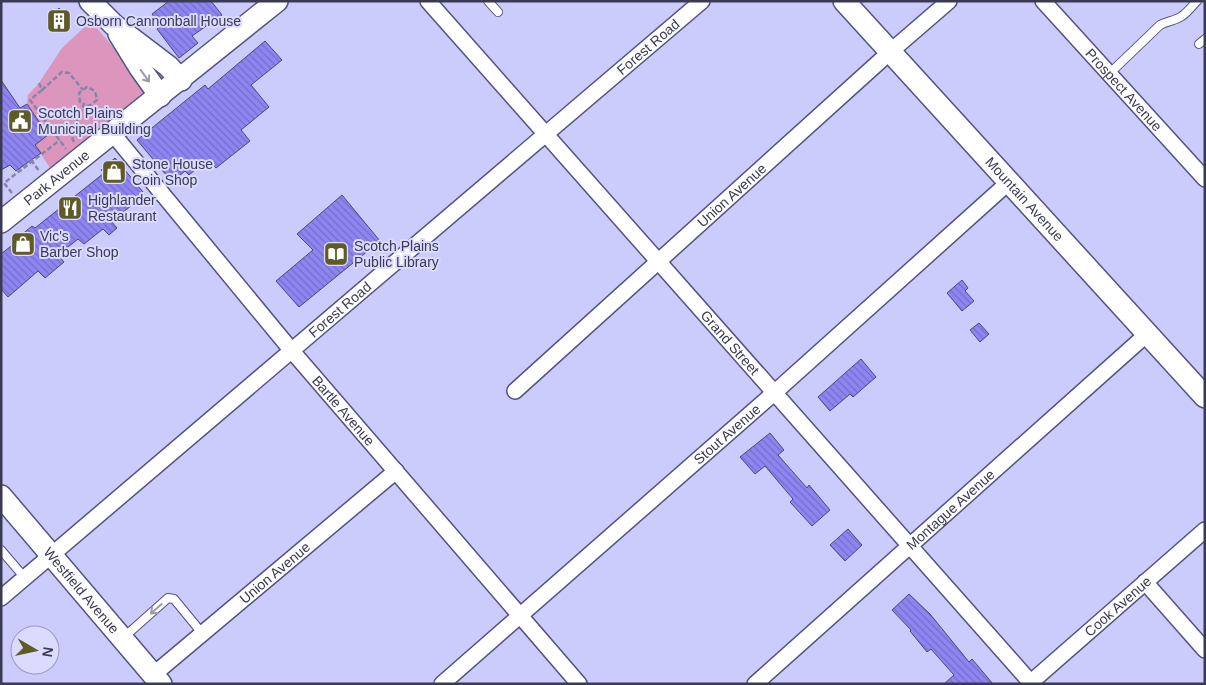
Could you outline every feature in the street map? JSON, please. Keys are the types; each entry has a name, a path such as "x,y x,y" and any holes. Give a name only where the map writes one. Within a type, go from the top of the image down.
{"street":[{"path":"90,1 114,25 168,66 181,80"},
{"name":"Park Avenue","path":"1,222 181,80 277,1"},
{"name":"Forest Road","path":"1,598 702,1"},
{"name":"Mountain Avenue","path":"844,1 1205,397"},
{"name":"Union Avenue","path":"515,391 890,52 949,1"},
{"name":"Prospect Avenue","path":"1043,1 1205,179"},
{"name":"Grand Street","path":"430,2 1030,683"},
{"path":"114,25 140,68 160,96"},
{"name":"Bartle Avenue","path":"112,134 292,351 579,684"},
{"name":"Stout Avenue","path":"442,684 774,393 1009,182"},
{"name":"Montague Avenue","path":"755,684 1148,334"},
{"name":"Union Avenue","path":"157,679 202,633 396,471"},
{"name":"Westfield Avenue","path":"1,496 157,679"},
{"name":"Cook Avenue","path":"1030,683 1205,530"},
{"path":"1145,582 1205,650"}],"lane":[{"path":"488,1 498,12"},
{"path":"1109,74 1160,25 1167,20 1182,16 1197,1"},
{"path":"1,550 25,578"},
{"path":"122,638 168,598 174,599 202,633"}],"path":[{"path":"72,148 68,152 30,100 62,72 69,73 83,90"},
{"path":"39,83 42,90"},
{"path":"87,87 95,91 97,100 89,106 84,104 80,102 79,92 87,87"},
{"path":"80,142 76,145 71,135 84,104"},
{"path":"4,183 60,140"},
{"path":"32,161 40,172 33,177"},
{"path":"1,179 12,193 7,197"}],"shaded area":[{"path":"91,21 144,84 145,94 71,155 50,168 35,145 48,135 27,104 28,95 39,83 62,48"}],"building":[{"path":"169,1 211,1 222,15 192,36 198,43 179,58 157,29 161,26 152,14"},
{"name":"Osborn Cannonball House","path":"59,8 71,22 59,33 47,19"},
{"path":"265,41 282,60 251,85 269,107 241,130 250,141 216,168 208,159 189,175 185,171 172,182 137,140 205,85 208,89"},
{"name":"Scotch Plains Municipal Building","path":"1,80 20,108 27,104 48,135 35,145 41,153 16,171 10,165 1,170"},
{"path":"115,158 143,192 130,204 131,206 111,221 117,228 109,235 103,229 84,244 78,239 58,255 64,262 45,278 38,271 8,297 1,289 1,254 32,226 35,228 104,173 101,170"},
{"name":"Scotch Plains Public Library","path":"342,195 380,241 299,307 276,281 313,250 297,234"},
{"path":"962,280 968,288 965,291 974,301 962,311 947,293"},
{"path":"979,323 989,334 980,342 970,330"},
{"path":"861,359 876,377 853,397 850,394 830,411 818,397"},
{"path":"770,433 784,450 778,455 807,488 809,485 830,510 812,526 790,502 793,499 765,466 755,474 740,457"},
{"path":"848,529 862,545 845,561 830,545"},
{"path":"909,594 930,614 969,662 972,659 993,684 944,684 954,675 931,649 927,652 911,630 892,610"}],"place":[{"name":"Osborn Cannonball House","path":"59,21"},
{"name":"Scotch Plains Municipal Building","path":"20,121"},
{"name":"Stone House Coin Shop","path":"114,172"},
{"name":"Highlander Restaurant","path":"70,208"},
{"name":"Vic's Barber Shop","path":"23,244"},
{"name":"Scotch Plains Public Library","path":"336,254"}]}
